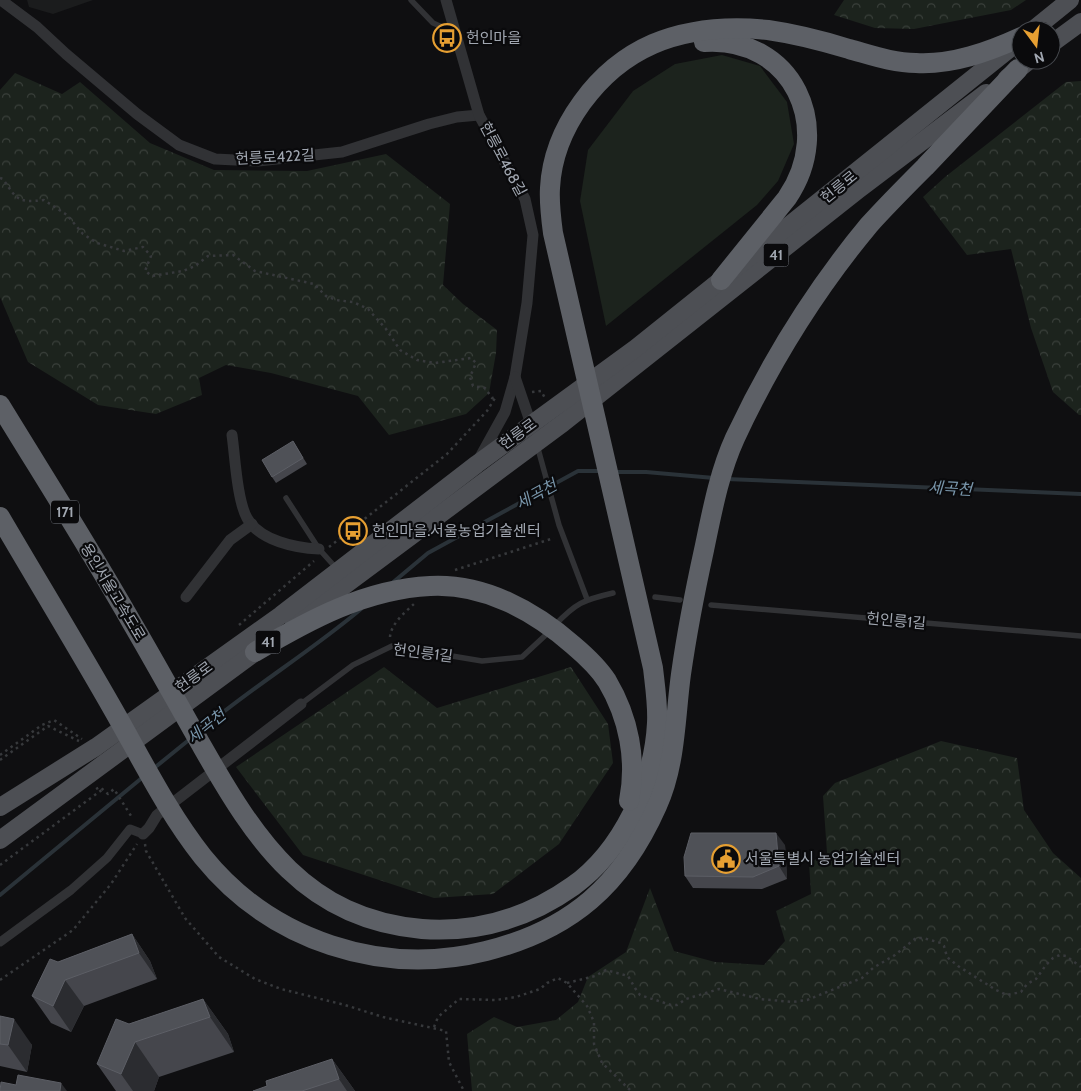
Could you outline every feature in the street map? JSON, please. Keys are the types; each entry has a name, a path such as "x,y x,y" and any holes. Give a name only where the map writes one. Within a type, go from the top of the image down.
{"highway":[{"path":"620,836 647,776 655,745 658,720 653,668 621,514 578,320 553,233 550,188 553,166 567,128 583,102 608,75 639,52 663,40 693,32 753,29 798,35 888,59 925,63 972,56 1011,42"},
{"path":"578,320 563,211 565,167 575,133 602,94 633,68 664,51 700,42 718,41 753,49 769,59 784,73 800,98 808,130 807,154 796,184 787,198 721,280"},
{"path":"0,518 176,818 200,853 224,880 242,896 276,921 308,938 369,955 432,959 479,953 519,941 542,931 581,908 614,878 643,834 658,803 669,774 680,678 691,608 719,483 733,443 781,348 837,266 872,222 1019,70"},
{"name":"용인서울고속도로","path":"0,405 130,620 222,782 247,821 270,852 294,877 323,898 347,910 386,924 408,928 455,929 499,923 546,904 582,879 596,866 620,836"},
{"path":"621,514 660,666 665,700 666,739 661,774 643,834"},
{"path":"255,652 291,630 323,614 369,597 410,587 449,586 479,592 494,596 532,614 564,637 586,657 606,680 624,719 632,757 632,784 620,836"}],"main road":[{"path":"1045,20 1070,0"},
{"path":"1061,37 1081,22"},
{"name":"헌릉로","path":"0,808 90,744 281,615 477,464 636,348 1011,46"},
{"name":"헌릉로","path":"0,840 563,423 858,190 1017,70"}],"street":[{"name":"헌릉로422길","path":"0,0 37,27 137,114 172,140 179,145 215,159 258,162 342,152 429,124 457,117 479,115"},
{"name":"헌릉로468길","path":"446,0 479,115 525,200 533,235 527,303 515,377 516,394 477,464"},
{"path":"516,394 532,424 536,443"},
{"path":"232,435 239,491 247,518 257,531 278,541 299,548 321,551"},
{"path":"186,597 230,540 252,524"},
{"path":"0,942 71,890 107,858 130,829 143,834 158,815 301,704"}],"lane":[{"path":"411,0 433,23 454,32"},
{"name":"헌릉로","path":"536,443 559,525 587,599"},
{"path":"286,498 321,551 338,571"},
{"name":"헌인릉1길","path":"301,704 353,665 392,646 482,661 522,658 569,610 587,599 612,593"},
{"path":"656,597 680,600"},
{"name":"헌인릉1길","path":"711,605 1081,636"}],"path":[{"path":"0,178 2,178 14,195 26,202 44,200 67,215 83,234 96,243 124,251 143,247 151,256 145,271 152,276 183,271 195,266 208,256 233,255 255,271 314,284 326,296 336,300 353,302 368,309 386,329 400,350 417,360 435,363 471,358 476,363 470,377 473,386 485,388 492,398 541,391 552,409"},
{"path":"235,628 316,560 321,551 447,454 487,411 495,398"},
{"path":"0,755 42,725 54,720 90,744"},
{"path":"0,760 48,726 90,744"},
{"path":"0,865 102,788 108,794 114,789 136,824"},
{"path":"0,980 73,930 111,884 143,834"},
{"path":"143,834 146,851 185,918 219,957 255,979 281,989 345,1004 383,1017 446,1031 448,1062 464,1091"},
{"path":"567,983 595,976 606,970 628,976 640,995 671,1005 676,1005 686,999 719,989 760,1000 792,1002 807,1000 862,978 916,938 941,943 944,946 947,957 958,966 1007,995 1021,992 1027,984 1036,979 1053,958 1060,955 1066,956 1081,967"},
{"path":"434,1027 438,1017 459,999 496,1000 516,997 540,989 558,978 567,983 587,1006 594,1022 594,1044 602,1063 631,1091"}],"shaded area":[{"path":"27,0 93,0 53,14 29,7"}],"green space":[{"path":"844,0 1026,0 1011,10 914,29 875,28 834,15"},
{"path":"722,55 760,66 787,102 794,144 778,181 757,205 606,326 580,201 588,150 633,91 675,64"},
{"path":"15,73 62,94 80,82 150,143 214,170 307,171 386,154 450,204 443,285 463,304 497,330 496,353 489,393 466,414 389,435 358,396 271,373 226,365 199,378 202,395 156,414 98,405 28,362 0,297 0,90"},
{"path":"1081,81 1081,415 1079,415 1053,392 1031,328 1011,249 967,255 923,197 945,177 1066,82"},
{"path":"384,667 437,708 571,667 608,724 613,763 559,844 493,894 434,898 303,855 236,767"},
{"path":"941,741 1017,758 1024,810 1053,853 1081,878 1081,1091 472,1091 467,1034 494,1017 517,1027 556,1020 578,1002 588,977 626,952 650,888 674,951 715,962 764,965 785,941 776,911 811,894 809,863 827,853 823,796 835,783"}],"building":[{"path":"293,441 303,458 272,477 262,460"},
{"path":"691,833 776,833 779,866 753,877 685,876 684,857"},
{"path":"132,934 139,953 65,980 53,1006 32,996 50,959 58,962"},
{"path":"203,999 210,1017 135,1042 121,1074 97,1064 116,1019 129,1024"},
{"path":"0,1016 14,1019 8,1045 0,1044"},
{"path":"332,1059 339,1079 302,1091 253,1091 267,1086 266,1081"},
{"path":"18,1075 61,1083 60,1091 0,1091 1,1082 16,1085"}],"waterway":[{"name":"세곡천","path":"391,584 428,553 578,471 602,471"},
{"name":"세곡천","path":"614,472 646,472 714,478"},
{"name":"세곡천","path":"726,479 1081,494"},
{"name":"세곡천","path":"201,730 361,609"},
{"name":"세곡천","path":"153,769 190,739"},
{"name":"세곡천","path":"0,895 143,777"}],"place":[{"name":"헌인마을","path":"447,38"},
{"name":"헌인마을.서울농업기술센터","path":"353,531"},
{"name":"서울특별시 농업기술센터","path":"726,859"}]}
